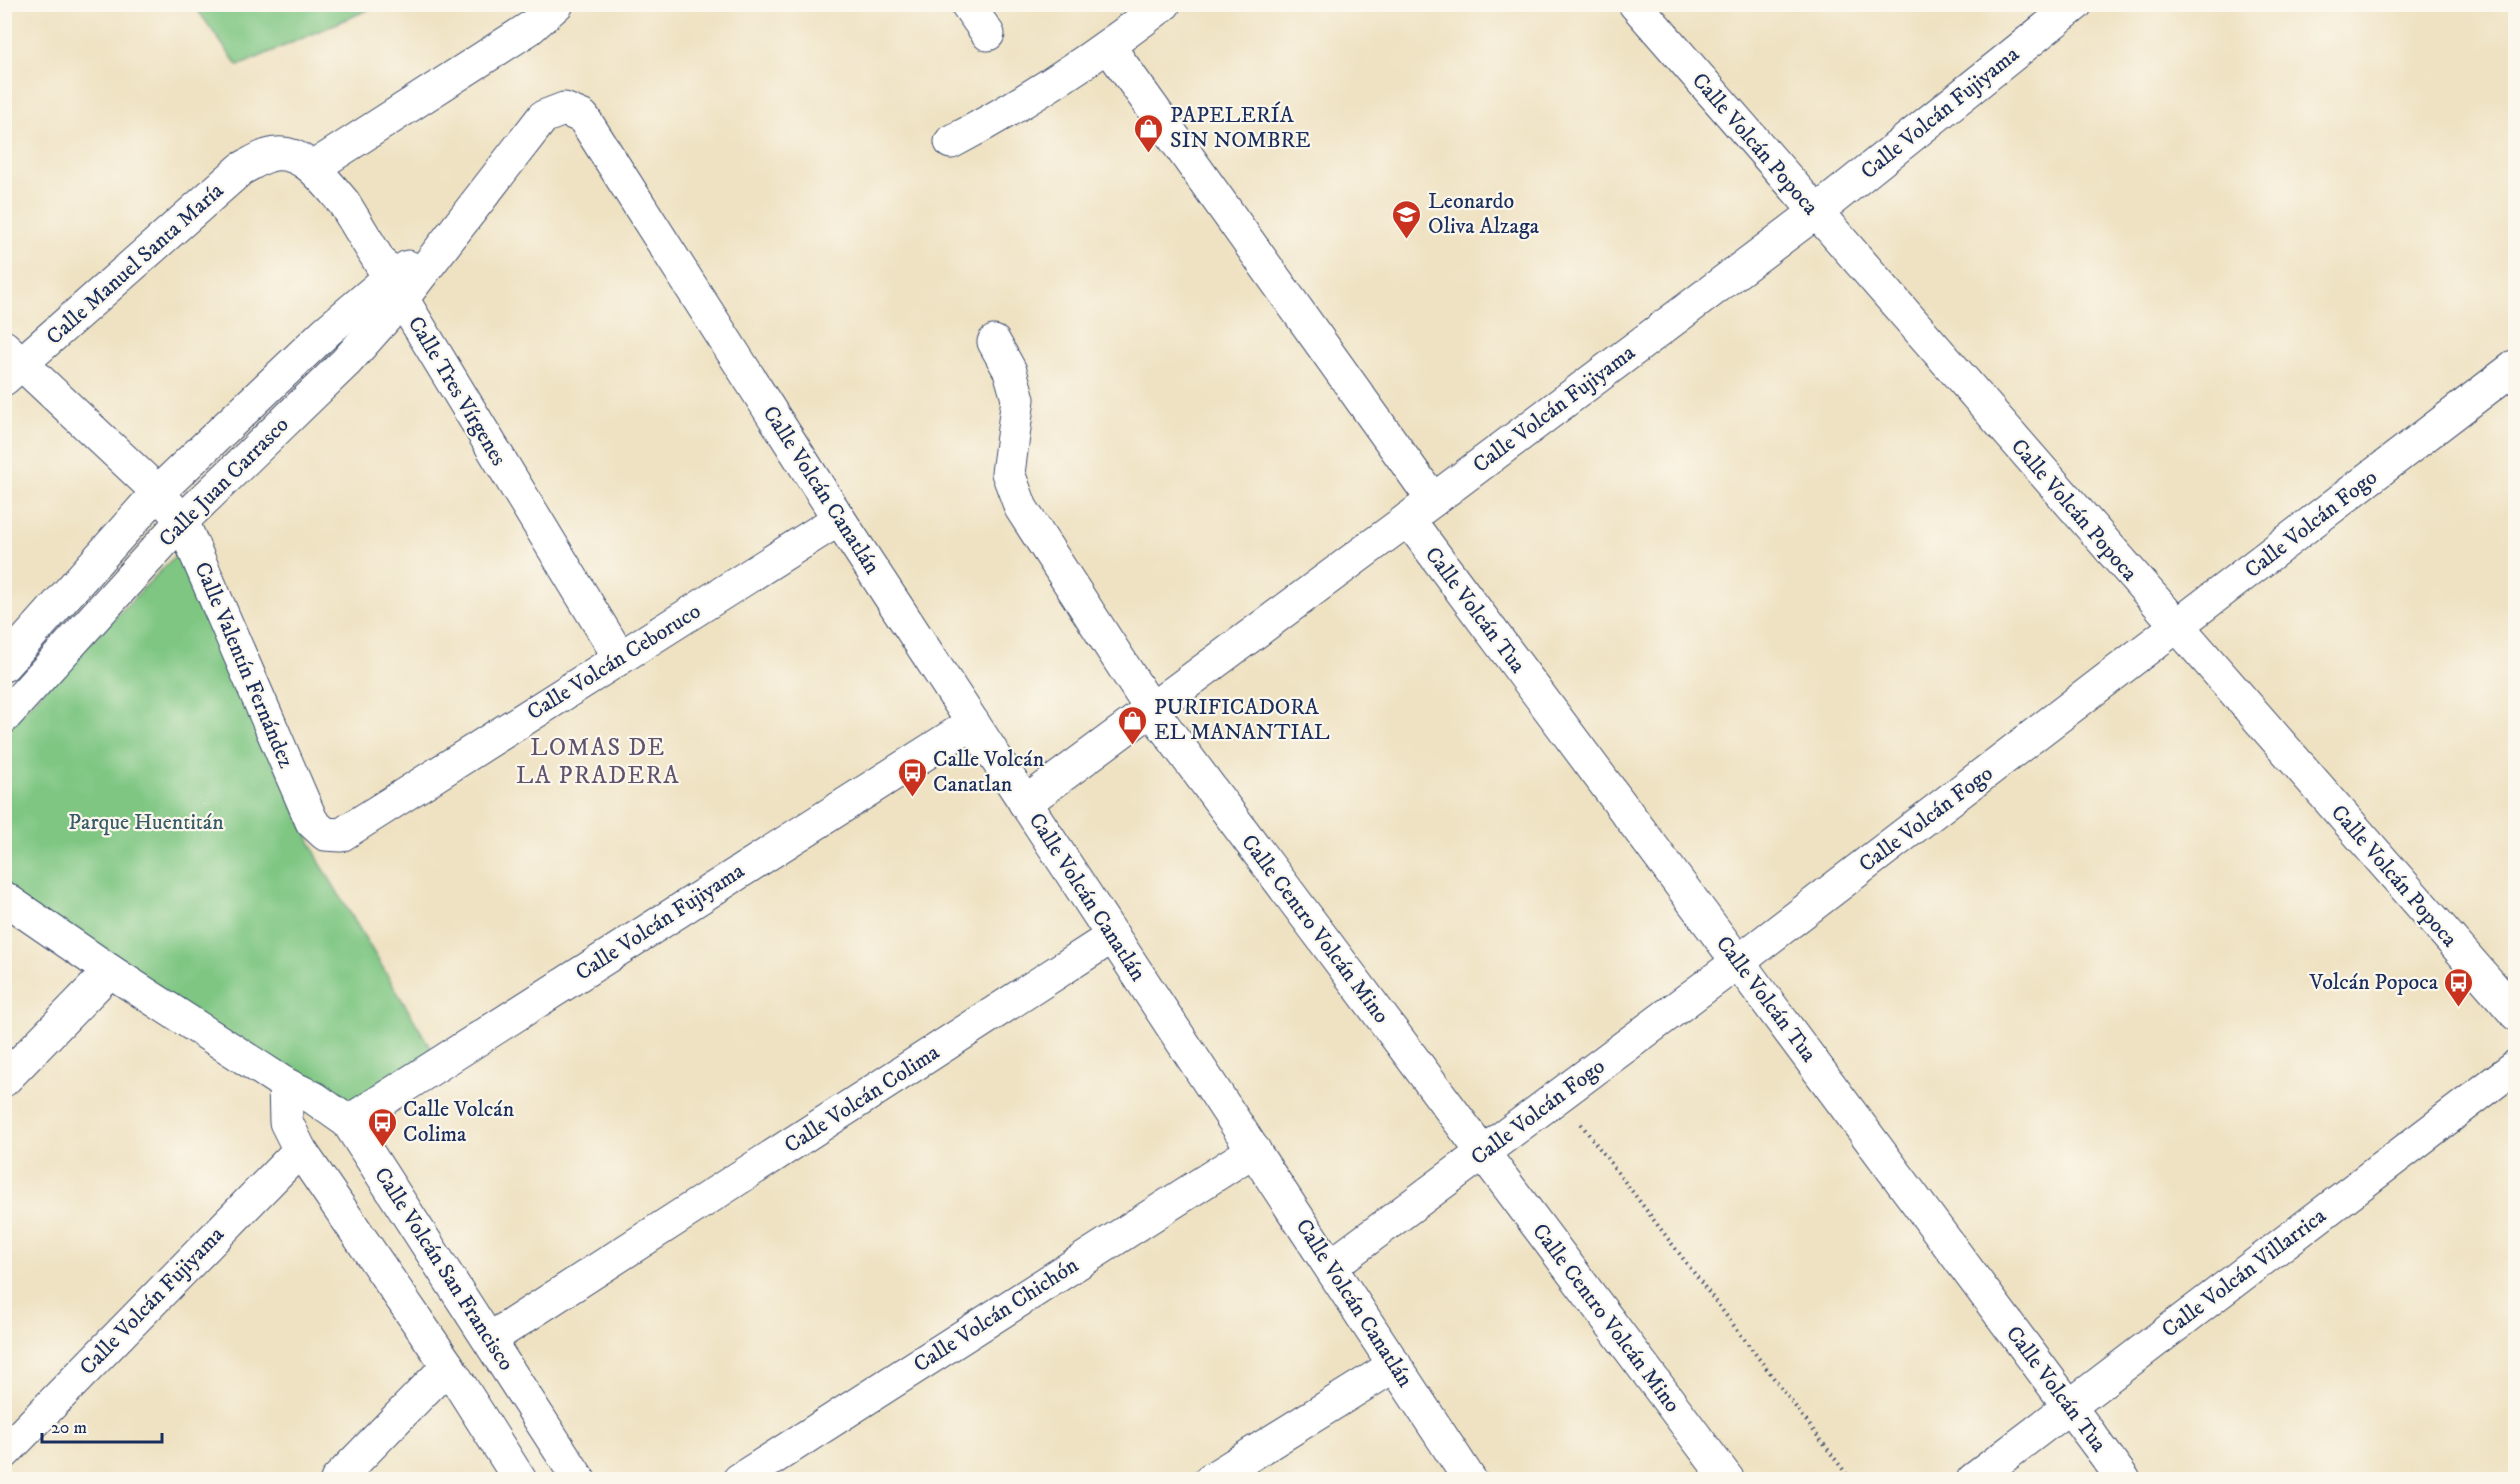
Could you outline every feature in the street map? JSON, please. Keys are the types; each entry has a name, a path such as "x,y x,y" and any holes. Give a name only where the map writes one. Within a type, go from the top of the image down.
{"street":[{"path":"314,167 530,28 557,4"},
{"path":"967,4 988,34"},
{"path":"951,142 992,120 1109,47 1164,4"},
{"name":"Calle Volcán Popoca","path":"1635,4 2516,1014"},
{"name":"Calle Volcán Fujiyama","path":"1025,803 1815,213 2076,4"},
{"name":"Calle Volcán Tua","path":"1109,47 1420,510 1738,962 2124,1479"},
{"name":"Calle Juan Carrasco","path":"4,665 158,492 327,331 395,289 444,246 543,117 564,108"},
{"name":"Calle Volcán Canatlán","path":"564,108 583,117 839,519 1470,1479"},
{"name":"Calle Tres Vírgenes","path":"269,155 289,155 314,167 344,203 620,658"},
{"name":"Calle Manuel Santa María","path":"11,363 241,169 269,155"},
{"name":"Calle Juan Carrasco","path":"4,717 182,521 346,362 395,289"},
{"name":"Calle Centro Volcán Mino","path":"994,342 1010,371 1018,399 1008,473 1021,508 1151,709 1728,1479"},
{"name":"Calle Valentín Fernández","path":"11,363 158,492 182,521 312,822 325,834"},
{"name":"Calle Volcán Fogo","path":"1331,1266 1738,962 2516,366"},
{"name":"Calle Volcán Ceboruco","path":"325,834 341,835 839,519"},
{"name":"Calle Volcán Fujiyama","path":"348,1122 973,723"},
{"name":"Calle Volcán San Francisco","path":"4,898 110,971 285,1084 314,1098 348,1122 579,1479"},
{"name":"Calle Volcán Colima","path":"490,1339 1113,936"},
{"path":"4,1080 110,971"},
{"name":"Calle Volcán Villarrica","path":"1973,1479 2516,1066"},
{"path":"285,1084 286,1122 300,1150 448,1366 520,1479"},
{"name":"Calle Volcán Fujiyama","path":"4,1453 300,1150"},
{"name":"Calle Volcán Chichón","path":"739,1479 1254,1150"},
{"path":"1210,1479 1395,1365"},
{"path":"336,1479 448,1366"}],"path":[{"path":"1560,1095 1851,1479"}],"green space":[{"path":"194,5 379,5 238,66"},
{"name":"Parque Huentitán","path":"178,553 320,863 441,1065 344,1128 5,889 5,730"}],"place":[{"name":"PAPELERÍA SIN NOMBRE","path":"1149,154"},
{"name":"Leonardo Oliva Alzaga","path":"1407,240"},
{"name":"PURIFICADORA EL MANANTIAL","path":"1133,746"},
{"name":"Calle Volcán Canatlan","path":"912,798"},
{"name":"Volcán Popoca","path":"2459,1008"},
{"name":"Calle Volcán Colima","path":"382,1148"}],"district":[{"name":"LOMAS DE LA PRADERA","path":"598,762"}]}
